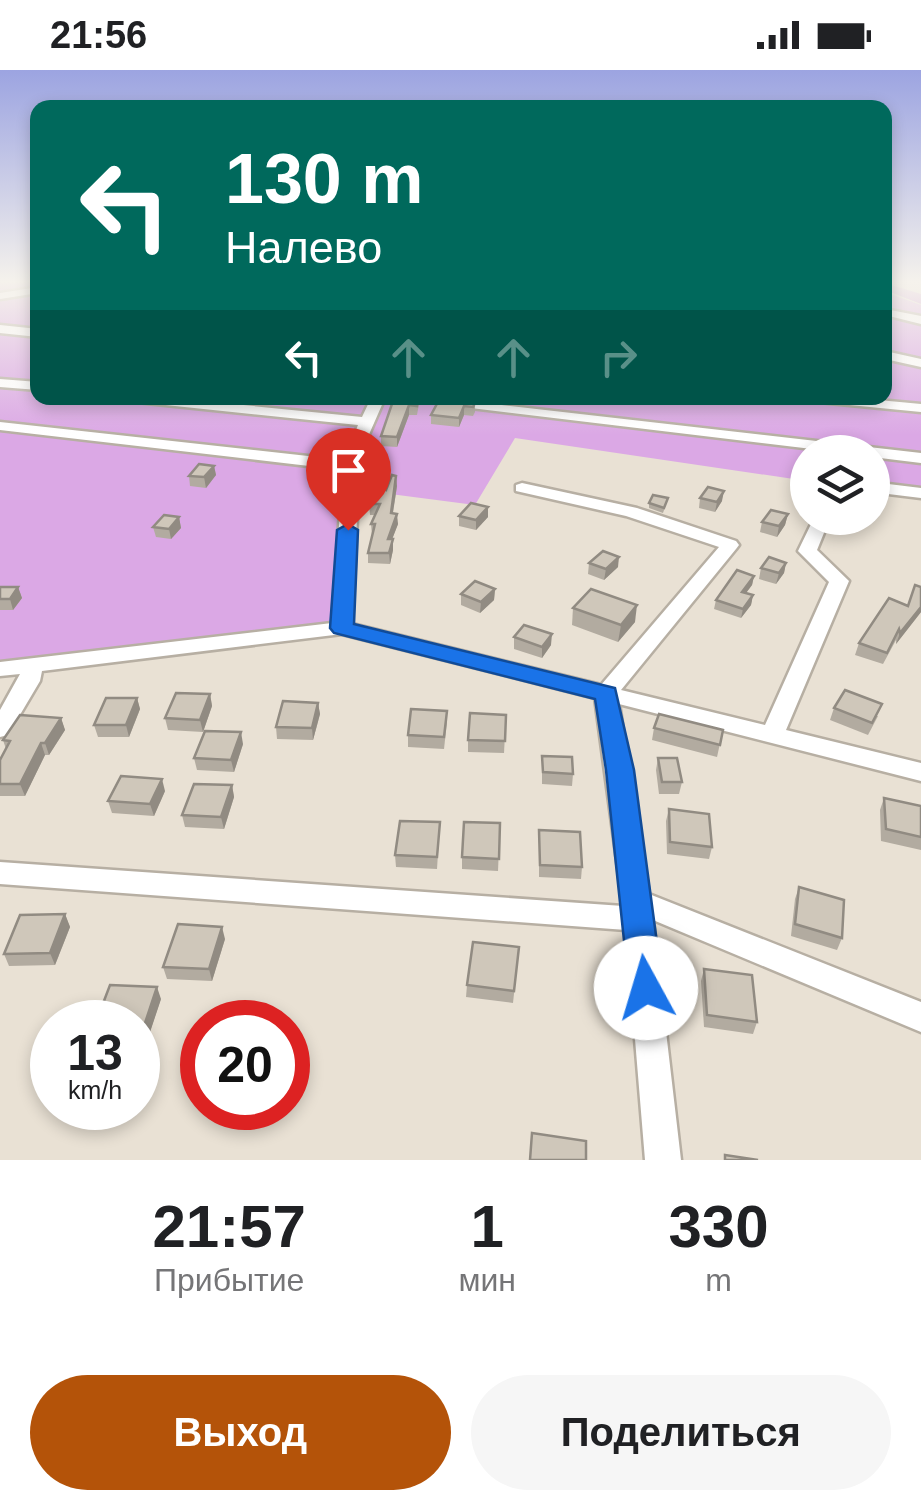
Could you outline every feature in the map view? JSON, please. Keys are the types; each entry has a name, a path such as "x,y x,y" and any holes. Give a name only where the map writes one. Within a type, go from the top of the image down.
{"lane":[{"path":"892,357 921,362"},
{"path":"0,382 30,385"},
{"path":"204,405 367,422"},
{"path":"342,628 351,466 375,405"},
{"path":"479,405 921,458"},
{"path":"890,405 921,408"},
{"path":"0,426 351,466"},
{"path":"522,488 631,512 730,545 606,694 638,910 663,1160"},
{"path":"890,489 921,492"},
{"path":"772,735 839,581 807,551 814,535"},
{"path":"0,670 342,628 921,772"},
{"path":"0,728 29,681 33,666"},
{"path":"0,873 638,910 921,1017"}],"shaded area":[{"path":"0,334 30,334 30,405 892,405 892,334 921,334 921,495 890,491 890,435 790,435 790,478 515,438 475,505 344,488 342,628 0,669"}],"building":[{"path":"392,405 409,405 397,437 381,436"},
{"path":"436,405 474,405 464,406 459,418 431,415"},
{"path":"199,464 214,466 204,477 189,476"},
{"path":"392,475 396,476 391,513 397,514 388,539 393,539 389,553 368,553 375,524 371,524 380,504 369,504 373,484 386,490"},
{"path":"708,487 724,491 717,502 700,498"},
{"path":"653,495 668,498 664,508 649,503"},
{"path":"471,503 488,507 476,520 459,516"},
{"path":"771,510 788,514 779,526 762,522"},
{"path":"164,515 179,517 169,529 153,527"},
{"path":"603,551 619,557 606,569 589,563"},
{"path":"769,557 786,563 779,573 761,568"},
{"path":"737,570 754,576 742,592 753,595 743,609 716,600"},
{"path":"475,581 495,589 481,602 461,594"},
{"path":"915,585 921,587 921,607 900,633 899,629 887,653 859,643 889,598 908,606"},
{"path":"0,587 18,587 10,599 0,599"},
{"path":"591,589 637,605 621,625 573,608"},
{"path":"524,625 552,634 542,647 514,637"},
{"path":"845,690 882,704 872,723 834,708"},
{"path":"176,693 210,694 200,720 165,718"},
{"path":"106,698 137,698 126,725 94,725"},
{"path":"283,701 318,703 312,728 276,727"},
{"path":"411,709 447,711 444,737 408,735"},
{"path":"470,713 506,715 505,741 468,740"},
{"path":"659,714 723,730 720,745 654,728"},
{"path":"20,715 61,718 45,743 41,743 20,784 0,784 0,760 10,741 3,740"},
{"path":"205,731 241,732 231,760 194,758"},
{"path":"542,756 572,757 573,774 543,772"},
{"path":"658,758 677,758 682,782 662,782"},
{"path":"121,776 162,779 150,804 108,801"},
{"path":"194,784 232,785 221,817 182,815"},
{"path":"884,798 921,806 921,837 886,829"},
{"path":"669,809 709,814 712,847 670,842"},
{"path":"400,821 440,822 437,857 395,855"},
{"path":"464,822 500,823 499,859 462,857"},
{"path":"539,830 580,832 582,867 540,865"},
{"path":"799,887 844,900 842,938 795,924"},
{"path":"65,914 50,953 4,954 20,915"},
{"path":"178,924 222,927 209,969 163,967"},
{"path":"473,942 519,947 514,991 467,985"},
{"path":"704,969 752,975 757,1022 707,1015"},
{"path":"110,985 157,987 153,1000 104,1000"},
{"path":"532,1133 586,1141 586,1160 530,1160"},
{"path":"725,1155 758,1160 725,1160"}],"route":[{"path":"348,530 342,628 606,694 620,770 646,988"}]}
